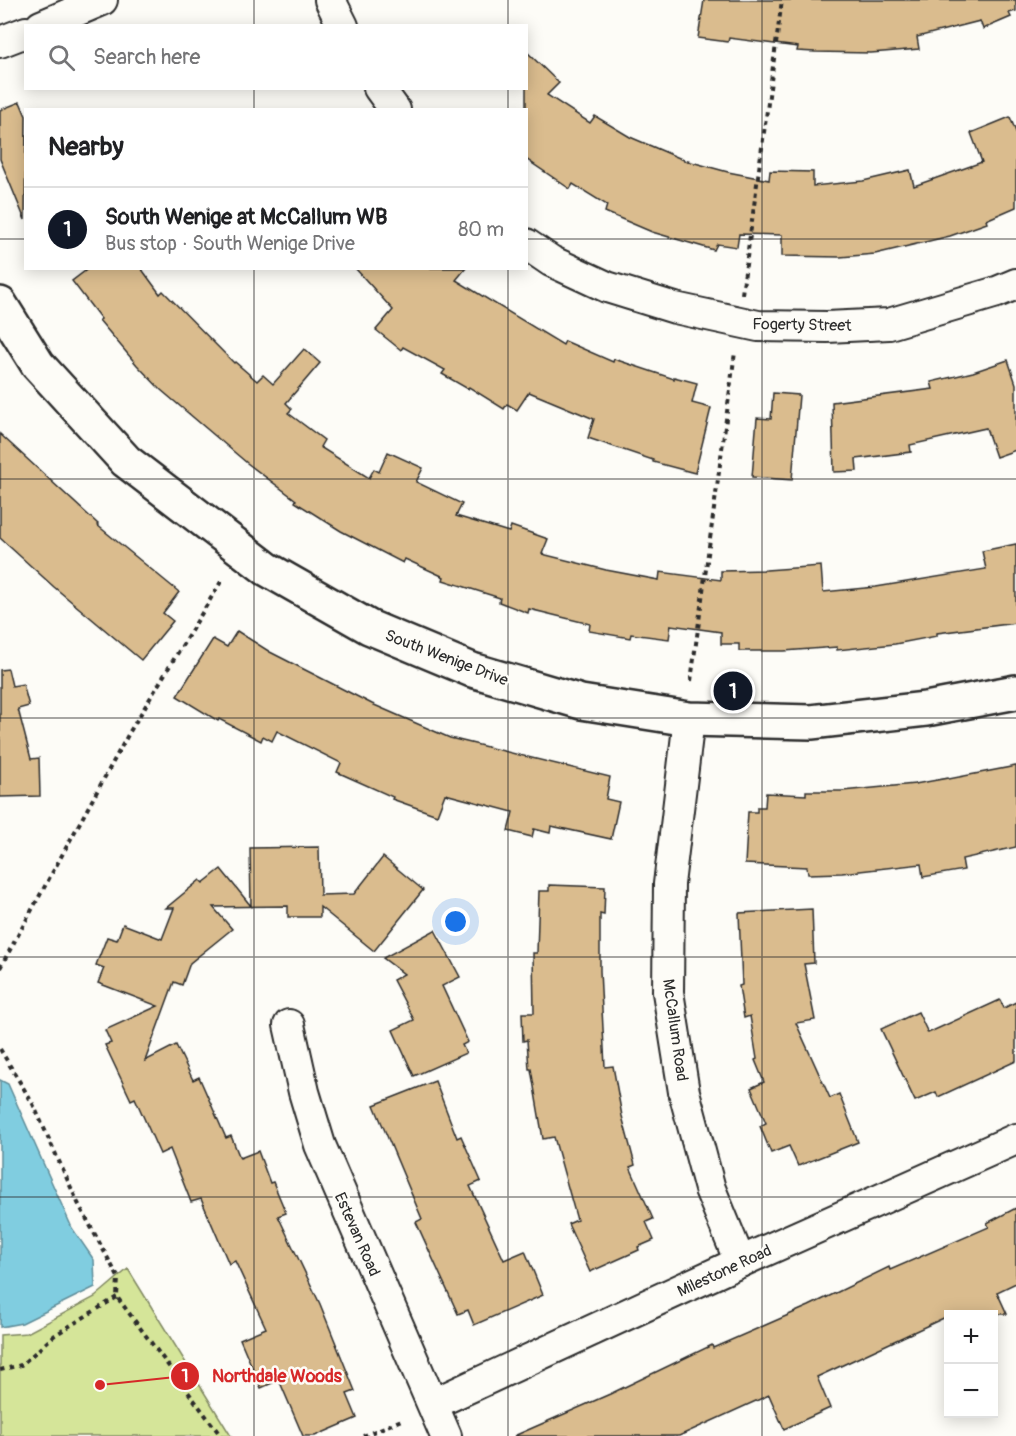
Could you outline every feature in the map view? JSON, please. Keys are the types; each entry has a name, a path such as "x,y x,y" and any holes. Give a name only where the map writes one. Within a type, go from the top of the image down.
{"street":[{"path":"46,24 102,0"},
{"path":"330,0 342,24"},
{"path":"0,42 24,33"},
{"path":"380,90 394,108"},
{"name":"Fogerty Street","path":"528,245 551,261 607,287 675,308 758,326 827,327 889,324 997,292 1016,284"},
{"name":"South Wenige Drive","path":"0,304 38,364 126,461 267,569 369,627 472,670 581,702 689,719 811,722 926,709 1016,692"},
{"name":"McCallum Road","path":"689,719 669,884 668,992 687,1102 710,1189 740,1262"},
{"name":"Estevan Road","path":"289,1025 304,1092 320,1145 446,1436"},
{"name":"Milestone Road","path":"433,1404 740,1262 1016,1139"}],"path":[{"path":"742,295 782,0"},
{"path":"691,681 735,351"},
{"path":"0,968 129,733 222,580"},
{"path":"0,1049 33,1104 78,1203 118,1277 117,1297 220,1436"},
{"path":"0,1370 21,1365 55,1335 117,1297"},
{"path":"363,1436 404,1419"}],"green space":[{"path":"128,1269 231,1436 0,1436 0,1335 27,1333 95,1297"}],"water":[{"path":"0,1080 8,1084 72,1228 94,1260 95,1287 22,1323 0,1327"}],"building":[{"path":"704,0 1016,0 1016,11 1009,13 1011,17 983,29 980,21 917,37 919,49 871,53 815,52 797,51 798,47 729,38 728,42 698,38"},
{"path":"528,53 559,83 547,95 590,123 595,116 630,137 684,160 728,172 769,180 770,171 813,172 813,186 863,181 910,170 914,186 982,162 971,133 1010,117 1016,132 1016,207 986,220 987,223 950,236 875,254 840,257 782,256 782,235 739,234 737,247 717,244 714,250 652,232 605,212 607,205 573,184 570,189 528,160 528,108 526,108"},
{"path":"20,102 24,111 24,218 0,159 0,110"},
{"path":"86,270 142,270 160,294 163,291 234,363 257,381 263,375 273,384 304,349 320,363 286,403 292,409 288,413 324,440 320,447 369,478 374,469 379,472 388,452 423,468 416,482 462,504 456,516 509,532 511,526 548,539 542,554 659,580 660,572 721,580 721,571 821,566 823,592 876,587 986,569 982,551 1016,544 1016,623 937,633 937,636 895,644 837,650 837,647 784,651 739,651 739,644 721,644 721,632 671,625 669,639 631,634 630,638 589,631 590,624 529,609 528,613 499,602 500,598 443,580 444,577 405,559 403,563 341,531 295,502 296,500 247,463 161,390 99,320 101,319 72,281"},
{"path":"357,270 464,270 456,280 563,345 565,341 613,362 614,359 674,379 674,377 697,383 692,403 711,408 695,473 653,462 653,460 588,438 594,419 529,392 517,410 507,404 504,409 469,387 468,389 442,374 445,370 403,347 401,350 376,330 393,310"},
{"path":"1008,360 1016,384 1016,450 996,457 986,428 910,445 911,452 856,459 857,471 834,472 832,402 933,389 931,382 973,372"},
{"path":"773,393 799,395 792,480 752,477 757,418 771,419"},
{"path":"0,434 97,525 179,592 163,613 173,621 141,660 0,538"},
{"path":"237,631 270,652 372,704 450,738 610,777 606,799 619,802 611,839 551,826 550,833 534,829 532,837 508,831 513,812 445,794 437,815 392,799 393,797 337,772 341,763 277,731 272,741 263,736 261,741 219,719 218,721 177,696 213,639 227,647"},
{"path":"8,669 12,686 23,684 29,706 18,709 31,759 39,758 40,796 0,797 0,670"},
{"path":"1016,766 1016,847 962,859 964,870 923,877 921,864 842,873 808,874 807,867 745,864 748,812 757,812 757,807 765,807 766,793 806,795 806,791 842,791 915,784"},
{"path":"319,847 320,895 354,894 383,857 423,890 374,951 320,907 320,917 288,917 288,906 213,907 232,929 190,963 182,985 174,982 145,1061 176,1045 193,1080 199,1077 226,1138 231,1136 240,1158 258,1151 270,1183 273,1182 286,1213 278,1216 320,1304 355,1391 347,1394 357,1418 315,1436 303,1436 279,1380 261,1388 240,1339 266,1328 235,1261 229,1264 201,1199 191,1202 170,1149 160,1154 135,1098 131,1100 105,1045 111,1043 105,1030 158,1006 98,983 104,968 96,965 107,937 117,940 123,924 162,939 174,908 166,908 200,880 203,883 221,869 251,906 250,848"},
{"path":"549,885 605,887 604,915 600,914 600,971 605,1067 613,1066 622,1116 635,1165 630,1167 653,1219 646,1222 654,1240 638,1247 639,1250 590,1272 568,1224 577,1220 554,1137 543,1139 531,1069 529,1069 527,1040 523,1041 522,1013 534,1013 533,953 537,953 539,891 549,891"},
{"path":"812,909 814,963 804,964 815,1020 796,1023 830,1098 839,1094 858,1142 798,1166 789,1146 771,1153 760,1126 766,1123 751,1088 764,1082 755,1060 757,1059 750,1016 744,1018 739,986 742,985 739,913"},
{"path":"435,930 460,977 442,986 468,1042 462,1045 466,1053 414,1076 393,1030 414,1020 393,980 404,974 383,958"},
{"path":"1000,1000 1004,1008 1016,1002 1016,1061 938,1097 936,1092 915,1101 881,1029 918,1012 928,1033"},
{"path":"435,1081 457,1138 461,1136 481,1181 470,1186 504,1260 525,1251 543,1295 474,1325 468,1310 458,1314 416,1222 422,1219 374,1105"},
{"path":"1016,1208 1016,1283 997,1292 1007,1314 998,1314 998,1310 944,1310 944,1318 817,1377 830,1408 784,1429 769,1395 679,1436 514,1436 610,1394 712,1345 713,1348 809,1306 889,1267 890,1270 989,1227 987,1223"}],"place":[{"name":"South Wenige at McCallum WB","path":"733,691"},
{"name":"Northdale Woods","path":"100,1385"}]}
